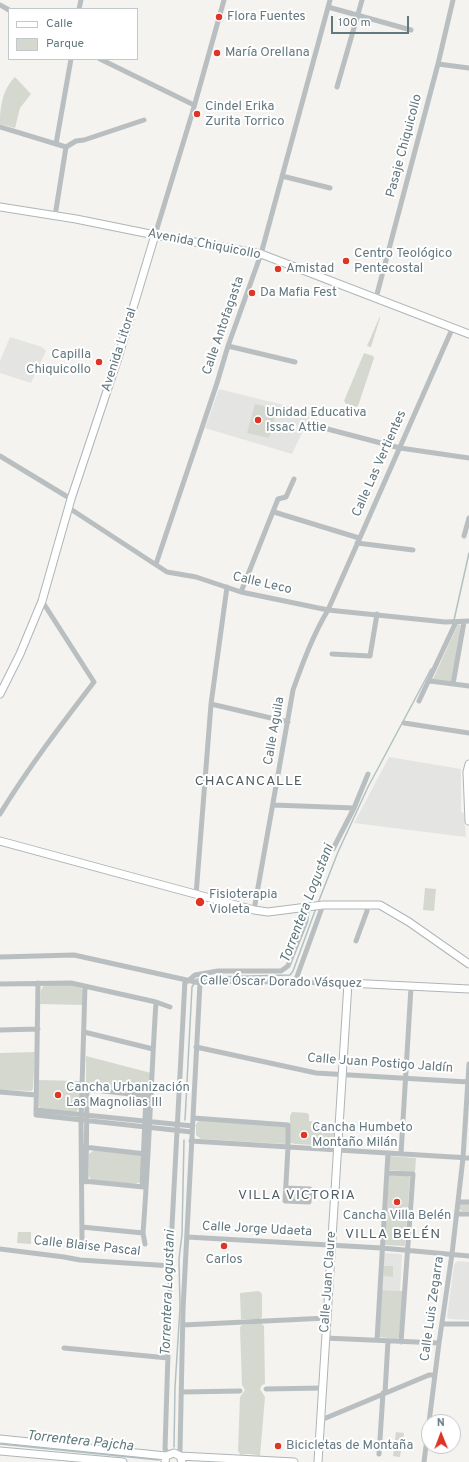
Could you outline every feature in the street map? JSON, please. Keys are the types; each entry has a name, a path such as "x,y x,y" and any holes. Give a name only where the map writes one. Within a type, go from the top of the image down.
{"main road":[{"name":"Avenida Chiquicollo","path":"0,207 260,254 469,334"},
{"name":"Avenida Litoral","path":"0,694 20,654 42,601 71,499 118,358 155,235"},
{"path":"469,764 467,772 469,821"},
{"path":"0,841 254,910 274,912 315,906 380,905 469,964"},
{"name":"Calle Óscar Dorado Vásquez","path":"348,983 469,989"},
{"name":"Calle Juan Claure","path":"318,1462 348,983"},
{"path":"0,1439 166,1458 174,1453 180,1458 294,1462"},
{"path":"0,1451 95,1461 123,1462"}],"street":[{"name":"Avenida Litoral","path":"155,235 224,0"},
{"name":"Calle Antofagasta","path":"156,564 260,254 330,0"},
{"path":"337,88 362,0"},
{"name":"Pasaje Chiquicollo","path":"376,298 438,64 453,0"},
{"path":"328,7 411,30"},
{"path":"56,144 71,60"},
{"path":"102,60 194,105"},
{"path":"438,64 469,68"},
{"path":"55,216 66,148 76,141 84,140 144,120"},
{"path":"0,128 66,148"},
{"path":"282,176 330,188"},
{"name":"Calle Las Vertientes","path":"328,610 453,328"},
{"path":"228,346 295,362"},
{"path":"316,426 400,448 469,458"},
{"path":"0,456 71,499"},
{"path":"240,592 274,512 278,499 286,497 294,479"},
{"name":"Calle Leco","path":"69,508 167,572 196,577 240,592 328,610 445,622 467,621"},
{"path":"274,512 358,541 413,550"},
{"path":"464,536 469,518"},
{"path":"196,895 211,704 227,587"},
{"path":"0,814 54,735 94,682 42,601"},
{"name":"Calle Aguila","path":"254,910 293,690 316,629 328,610"},
{"path":"332,654 370,656 377,614"},
{"path":"453,684 467,621"},
{"path":"419,701 430,681 456,622"},
{"path":"430,681 469,686"},
{"path":"211,704 288,722"},
{"path":"404,723 469,733"},
{"path":"333,849 354,808 368,774"},
{"path":"273,805 354,808"},
{"path":"356,941 367,911 367,904"},
{"path":"166,1458 165,1449 172,1266 172,1226 177,1131 192,982 196,975 218,971 281,971 285,969 288,966 306,921 307,913 315,906"},
{"path":"295,982 315,906"},
{"name":"Calle Óscar Dorado Vásquez","path":"0,957 74,955 192,982 348,983"},
{"path":"180,1458 183,1325 196,1047 192,982"},
{"path":"38,983 36,1112 147,1124 193,1126"},
{"path":"0,984 71,983 156,1002 170,1007"},
{"path":"82,1241 84,1181 85,986"},
{"path":"401,1154 411,987"},
{"path":"145,1244 143,1233 144,1187 156,1002"},
{"path":"0,1030 38,1029"},
{"path":"84,1032 153,1050"},
{"name":"Calle Juan Postigo Jaldín","path":"196,1047 316,1073 468,1082"},
{"name":"Calle Luis Zegarra","path":"424,1462 458,1202 466,1158 469,1064"},
{"path":"84,1089 149,1096"},
{"path":"0,1092 36,1095"},
{"path":"193,1118 288,1125 285,1201 310,1202 310,1189 286,1188"},
{"path":"147,1124 177,1131 192,1132"},
{"path":"191,1141 466,1158"},
{"path":"84,1147 146,1154"},
{"path":"377,1340 388,1153"},
{"path":"387,1173 412,1174 401,1342"},
{"path":"84,1181 144,1187"},
{"path":"458,1202 469,1202"},
{"path":"457,1214 469,1214"},
{"path":"82,1227 143,1233"},
{"name":"Calle Jorge Udaeta","path":"187,1237 382,1248 469,1256"},
{"name":"Calle Blaise Pascal","path":"0,1250 80,1260 172,1266"},
{"path":"183,1325 327,1318"},
{"path":"442,1324 469,1324"},
{"path":"325,1338 439,1343"},
{"path":"379,1454 388,1341"},
{"path":"64,1348 168,1358"},
{"path":"321,1420 429,1374 435,1375"},
{"path":"266,1389 322,1388"},
{"path":"182,1392 240,1391"}],"shaded area":[{"path":"10,337 42,347 46,351 31,383 0,373 0,361"},
{"name":"Unidad Educativa Issac Attie","path":"219,389 312,412 292,454 205,428"},
{"path":"389,757 461,769 461,812 464,813 466,837 354,823"},
{"path":"384,1253 402,1255 400,1291 382,1290"},
{"path":"458,1261 469,1262 469,1320 449,1319 447,1317 454,1264"}],"green space":[{"path":"15,77 31,94 20,108 15,128 0,124 3,99 7,88"},
{"path":"380,316 371,347 367,346"},
{"path":"364,353 373,356 374,358 358,406 356,407 346,404 344,401"},
{"path":"255,404 277,409 269,438 247,433"},
{"path":"458,624 461,625 452,682 433,679"},
{"path":"425,888 436,889 434,911 423,910"},
{"path":"70,984 80,987 83,990 82,1005 40,1004 41,990 44,985"},
{"path":"35,1052 32,1091 0,1090 0,1053"},
{"path":"86,1056 151,1073 150,1091 146,1093 86,1085"},
{"name":"Cancha Urbanización Las Magnolias III","path":"38,1080 80,1081 79,1108 76,1112 40,1108"},
{"path":"292,1112 307,1113 309,1115 309,1121 317,1122 317,1124 335,1125 333,1144 330,1146 291,1143 290,1116"},
{"path":"199,1120 286,1127 286,1144 201,1139 196,1135 196,1124"},
{"path":"94,1150 140,1155 142,1158 140,1182 135,1184 91,1180 89,1176 89,1154"},
{"path":"390,1156 416,1158 415,1172 389,1170"},
{"path":"390,1175 409,1176 410,1178 405,1246 385,1245"},
{"path":"289,1190 306,1191 307,1200 289,1200 287,1198"},
{"path":"469,1203 469,1211 462,1211 459,1209 460,1204"},
{"path":"18,1232 31,1232 31,1244 17,1243"},
{"path":"384,1266 393,1266 393,1277 384,1276"},
{"path":"381,1290 403,1291 399,1337 397,1339 379,1337"},
{"path":"259,1291 262,1294 262,1317 260,1319 241,1319 240,1293"},
{"path":"261,1323 264,1326 265,1384 262,1385 260,1389 265,1397 260,1456 250,1454 241,1455 238,1451 240,1397 245,1390 242,1385 240,1327 242,1325"},
{"path":"396,1432 404,1433 400,1457 393,1456"}],"waterway":[{"name":"Torrentera Logustani","path":"454,620 469,553"},
{"name":"Torrentera Logustani","path":"318,903 338,852 368,787 431,669"},
{"name":"Torrentera Logustani","path":"185,1120 192,987 197,979 211,977 290,975 293,971 316,908"},
{"name":"Torrentera Logustani","path":"174,1447 175,1387 180,1308 179,1259 182,1234 184,1140"},
{"name":"Torrentera Pajcha","path":"0,1444 159,1460"}],"place":[{"name":"Flora Fuentes","path":"219,17"},
{"name":"María Orellana","path":"217,53"},
{"name":"Cindel Erika Zurita Torrico","path":"197,114"},
{"name":"Centro Teológico Pentecostal","path":"346,261"},
{"name":"Amistad","path":"278,269"},
{"name":"Da Mafia Fest","path":"252,293"},
{"name":"Capilla Chiquicollo","path":"99,362"},
{"name":"Unidad Educativa Issac Attie","path":"258,420"},
{"name":"Fisioterapia Violeta","path":"200,902"},
{"name":"Cancha Urbanización Las Magnolias III","path":"58,1095"},
{"name":"Cancha Humbeto Montaño Milán","path":"304,1135"},
{"name":"Cancha Villa Belén","path":"397,1202"},
{"name":"Carlos","path":"224,1246"},
{"name":"Bicicletas de Montaña","path":"278,1446"}],"district":[{"name":"CHACANCALLE","path":"249,782"},
{"name":"VILLA VICTORIA","path":"297,1196"},
{"name":"VILLA BELÉN","path":"393,1235"}]}
